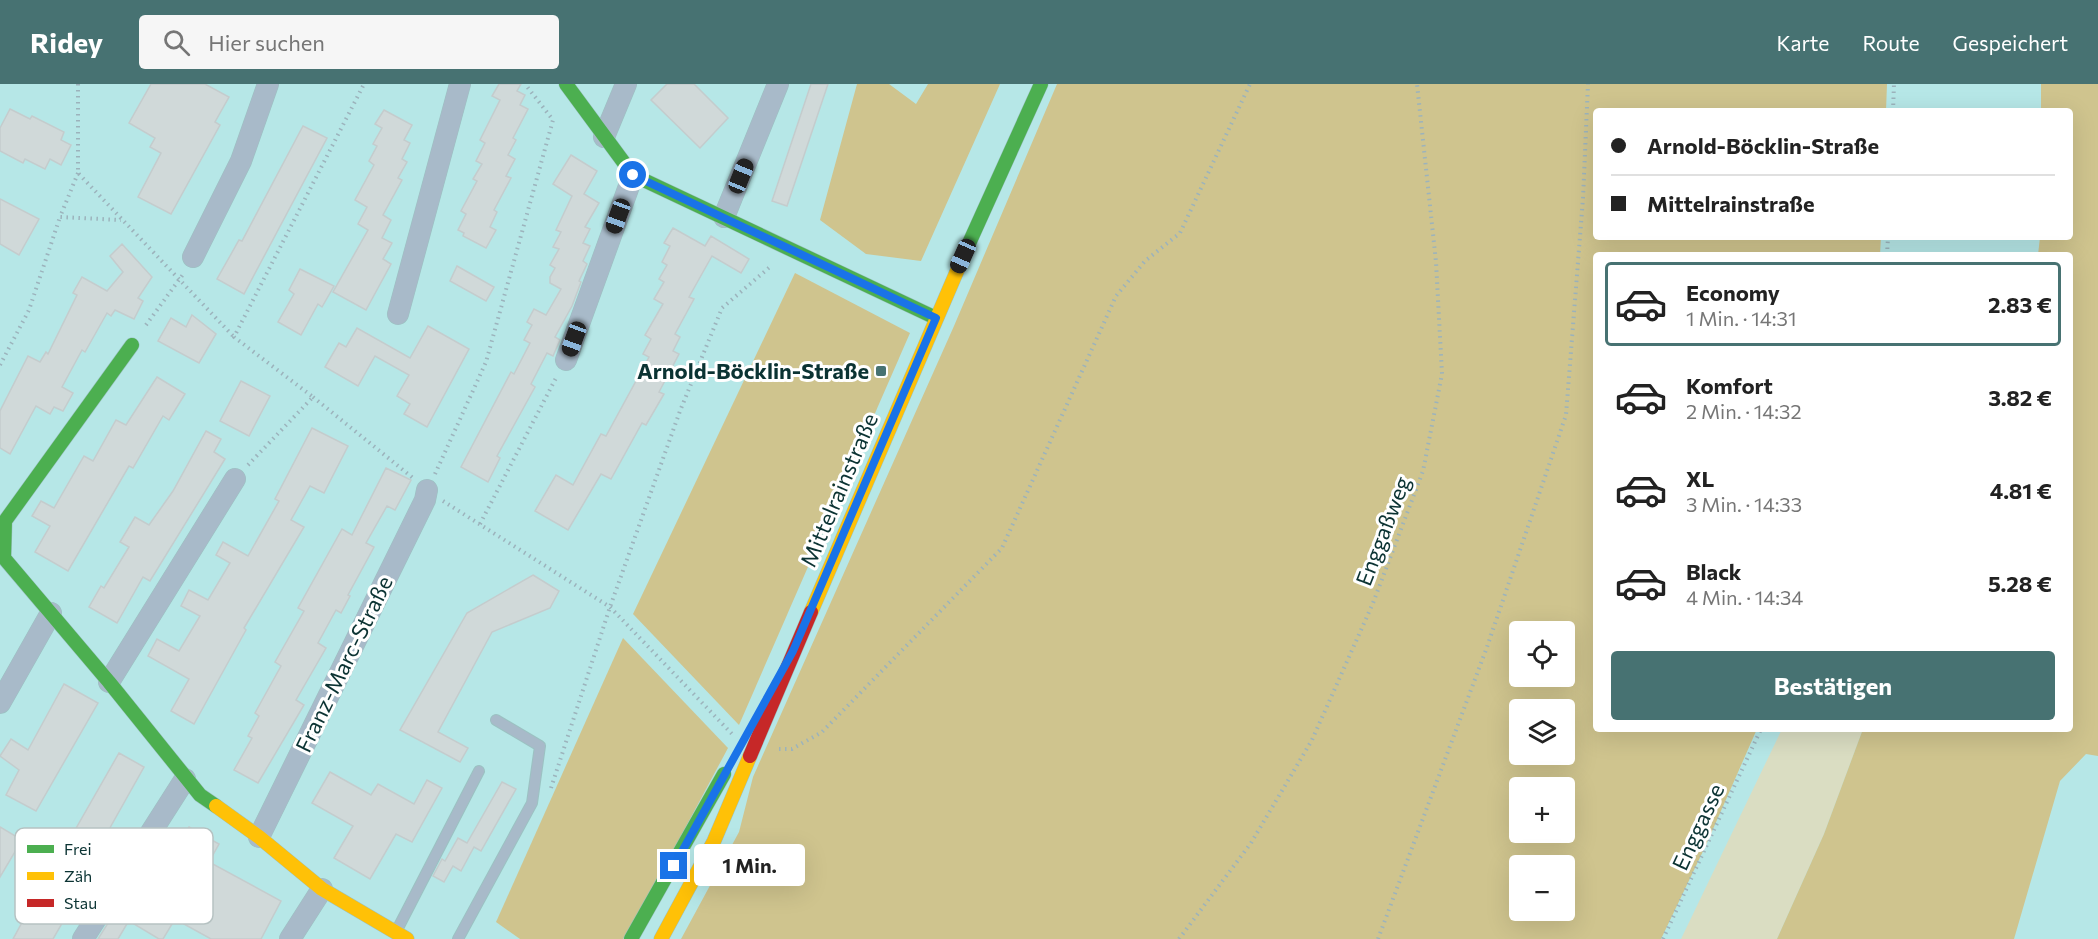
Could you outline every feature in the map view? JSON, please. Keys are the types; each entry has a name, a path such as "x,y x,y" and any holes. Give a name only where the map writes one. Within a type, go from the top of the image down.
{"street":[{"path":"193,257 242,161 268,84"},
{"path":"398,314 460,84"},
{"path":"566,84 633,175 936,318"},
{"path":"604,137 626,84"},
{"path":"724,218 778,84"},
{"name":"Mittelrainstraße","path":"661,939 714,841 746,746 793,651 936,318 1041,84"},
{"path":"566,360 633,175"},
{"path":"132,345 5,521 4,558 110,682 200,795 259,837 322,889 401,936"},
{"path":"110,682 235,478"},
{"name":"Franz-Marc-Straße","path":"259,837 425,500 427,490"},
{"path":"0,703 51,613"},
{"path":"631,939 651,907 729,764"},
{"path":"154,828 185,779"},
{"path":"290,939 322,889"},
{"path":"83,939 93,924"}],"lane":[{"path":"458,939 532,802 540,746 496,720"},
{"path":"401,936 479,771"}],"path":[{"path":"0,365 29,310 78,173 78,84"},
{"path":"234,337 364,84"},
{"path":"427,490 486,362 553,120 525,84"},
{"path":"78,173 234,337 313,397 427,490 610,607 746,746 792,749 822,732 1002,549 1116,296 1145,261 1180,233 1250,84"},
{"name":"Enggaßweg","path":"1179,939 1251,843 1312,740 1373,603 1423,471 1442,374 1436,262 1417,84"},
{"path":"1378,939 1487,647 1566,415 1583,198 1588,84"},
{"path":"1893,108 1894,84"},
{"path":"60,218 121,220"},
{"path":"132,345 179,281 193,257"},
{"path":"549,793 610,607 680,411 722,308 773,264"},
{"path":"480,524 566,360"},
{"path":"235,478 313,397"},
{"name":"Enggasse","path":"1663,939 1760,732"}],"green space":[{"path":"1781,732 1862,732 1824,834 1777,939 1681,939"}],"shaded area":[{"path":"857,84 889,84 916,104 928,84 1000,84 921,261 866,254 820,220"},
{"path":"1057,84 1887,84 1886,108 1593,108 1593,240 1881,240 1880,252 1593,252 1593,732 1756,732 1706,845 1661,939 681,939 739,832 753,777 954,326"},
{"path":"2041,84 2098,84 2098,756 2086,754 2060,781 2014,939 1777,939 1824,834 1862,732 2073,732 2073,252 2038,252 2040,240 2073,240 2073,108 2041,108"},
{"path":"795,273 910,333 739,725 633,614"},
{"path":"623,638 728,748 636,920 623,939 520,939 496,922"}],"building":[{"path":"151,84 205,84 229,97 215,122 220,125 171,214 138,197 161,153 150,147 155,138 129,123"},
{"path":"499,84 521,84 517,91 525,95 520,105 528,109 513,138 516,140 508,155 515,159 506,176 511,178 494,210 497,212 490,227 496,230 486,248 463,236 464,233 458,230 466,214 461,211 477,181 473,179 482,164 476,161 485,143 480,140 500,100 492,96"},
{"path":"667,84 694,84 728,118 700,148 651,100"},
{"path":"811,84 828,84 787,206 772,201"},
{"path":"10,109 30,119 32,116 64,132 61,140 71,145 61,165 50,159 45,169 25,159 23,163 0,151 0,128"},
{"path":"384,110 412,125 404,140 410,143 402,159 407,162 398,178 402,180 383,215 391,220 382,238 392,243 383,259 391,264 366,310 333,292 368,230 358,224 367,207 355,200 374,165 369,161 377,146 373,144 382,128 375,124"},
{"path":"303,126 327,138 244,294 217,279 239,240 242,241"},
{"path":"571,155 597,171 584,194 599,203 585,227 590,229 583,243 590,246 583,261 587,264 579,281 581,282 572,306 555,337 560,340 553,356 547,353 531,384 535,387 497,456 500,458 488,482 461,467 511,372 514,374 530,343 524,340 532,325 527,322 534,309 546,315 561,289 550,283 550,277 555,268 550,265 559,249 553,247 561,232 556,230 572,196 553,184"},
{"path":"0,199 39,219 19,255 0,244"},
{"path":"673,228 705,246 711,236 749,259 741,273 712,256 689,297 694,299 675,334 680,337 673,351 679,354 659,392 664,394 646,425 642,423 611,479 601,474 568,530 535,511 556,475 573,485 601,434 606,436 649,357 643,354 651,339 645,335 663,304 654,299 664,282 659,279 667,265 662,262 670,246 664,243"},
{"path":"122,244 152,277 138,298 143,301 134,319 115,310 111,316 107,313 85,352 82,350 62,387 73,393 63,411 54,407 50,414 36,406 10,454 0,448 0,411 28,356 40,362 46,352 48,354 77,295 73,293 82,277 107,291 123,272 110,256"},
{"path":"457,266 494,287 486,301 450,281"},
{"path":"300,269 334,286 322,307 318,304 301,335 278,322 294,294 289,290"},
{"path":"192,315 216,334 199,363 158,341 171,318 186,327"},
{"path":"428,326 469,349 427,427 404,414 410,404 397,396 409,375 375,356 358,386 325,367 339,343 346,347 357,328 410,358"},
{"path":"157,377 185,394 169,420 163,416 133,468 129,466 68,571 35,552 50,526 32,516 41,501 54,508 84,456 93,461 116,420 126,425"},
{"path":"241,381 270,396 249,436 220,421"},
{"path":"312,428 348,446 324,493 310,486 291,520 304,527 244,628 246,630 194,724 171,711 189,679 148,656 157,639 179,651 200,616 181,606 189,590 208,600 230,563 216,555 223,542 248,556 279,501 275,499"},
{"path":"206,431 221,439 214,452 225,459 150,581 143,577 117,623 89,607 101,586 104,588 129,547 120,542 135,517 149,525 173,491"},
{"path":"386,468 411,480 395,510 387,506 366,543 374,547 341,613 336,610 318,643 326,648 296,700 304,705 258,783 234,770 252,738 248,736 259,716 255,713 281,666 275,662 304,611 298,608 342,529 352,535"},
{"path":"533,575 559,591 550,608 492,632 438,732 468,748 460,762 400,730 467,613"},
{"path":"64,684 98,703 36,811 6,795 19,770 0,756 11,739 28,750"},
{"path":"119,753 144,767 110,828 76,828"},
{"path":"330,772 371,795 378,784 414,804 427,780 442,788 412,842 396,834 370,879 334,858 353,826 312,803"},
{"path":"502,782 516,789 481,851 474,847 461,871 453,866 444,882 433,876 442,859 445,861 458,838 467,843"},
{"path":"0,827 15,836 15,852 0,877"},
{"path":"213,841 219,844 213,855"},
{"path":"213,864 281,901 261,939 211,939 184,924 213,924"},
{"path":"21,924 62,924 53,939 13,939"},
{"path":"107,924 127,924 118,939 98,939"},
{"path":"134,924 172,924 163,939 159,939"}],"traffic: fast":[{"path":"566,84 633,175 936,318"},
{"path":"966,250 1041,84"},
{"path":"132,345 5,521 4,558 109,682 200,795 216,806"},
{"path":"631,939 724,774"}],"traffic: slow":[{"path":"811,612 966,250"},
{"path":"661,939 714,841 750,756"},
{"path":"216,806 259,837 322,889 407,939"}],"traffic: jam":[{"path":"750,756 811,612"}],"place":[{"name":"Arnold-Böcklin-Straße","path":"881,371"}],"route":[{"path":"633,175 936,318 793,651 740,743 674,866"}]}
